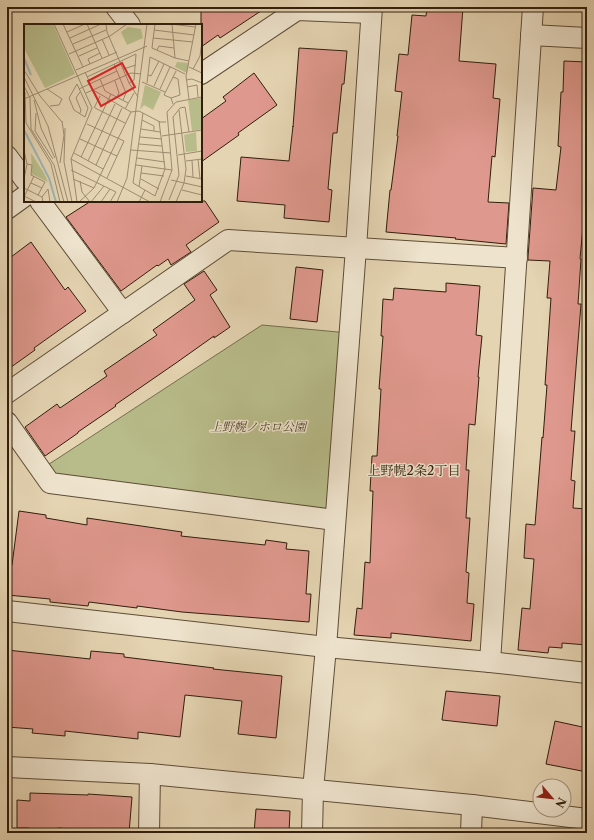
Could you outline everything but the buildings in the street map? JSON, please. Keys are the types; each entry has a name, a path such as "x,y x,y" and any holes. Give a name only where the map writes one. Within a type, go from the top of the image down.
{"street":[{"path":"116,7 129,24"},
{"path":"490,662 533,7"},
{"path":"202,73 297,10 372,10 326,647 313,790 312,833"},
{"path":"531,35 587,38"},
{"path":"7,156 24,179"},
{"path":"7,209 24,197"},
{"path":"41,202 123,312"},
{"path":"7,393 228,240 517,258"},
{"path":"7,422 50,483 335,520"},
{"path":"7,611 326,647 490,662 587,673"},
{"path":"7,767 150,774 472,805 587,819"},
{"path":"149,833 150,774"},
{"path":"471,833 472,805"}],"green space":[{"name":"上野幌ノホロ公園","path":"262,325 349,333 335,520 50,483 40,470"}],"district":[{"name":"上野幌2条2丁目","path":"414,470"}]}
